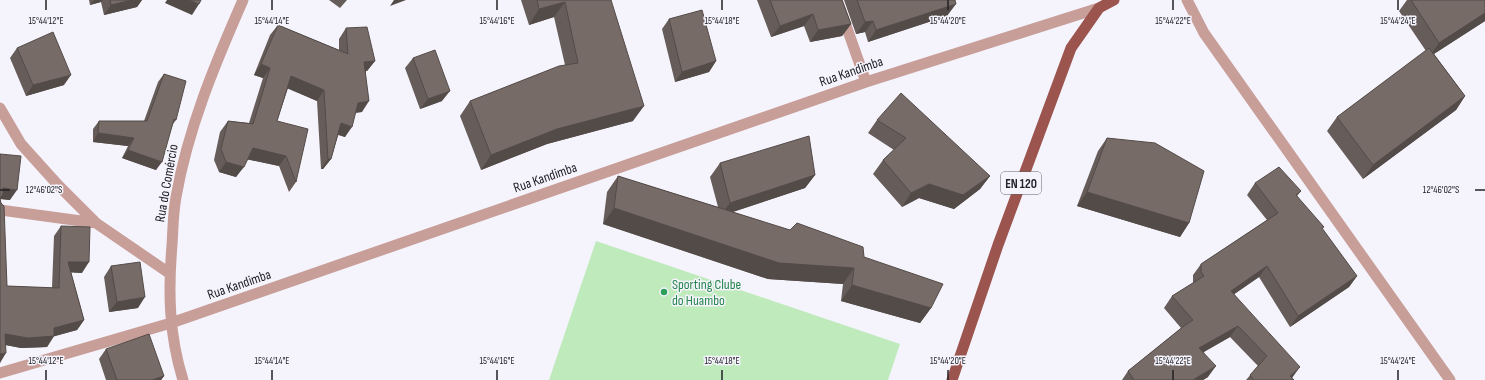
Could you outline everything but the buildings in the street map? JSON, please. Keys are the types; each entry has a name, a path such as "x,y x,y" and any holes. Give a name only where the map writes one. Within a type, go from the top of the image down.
{"main road":[{"name":"EN 120","path":"952,380 998,245 1071,48 1099,8 1114,0"}],"street":[{"name":"Rua do Comércio","path":"183,380 171,323 169,273 176,198 190,134 212,72 243,0"},
{"path":"837,0 866,82"},
{"path":"1187,0 1204,33 1450,380"},
{"name":"Rua Kandimba","path":"0,373 171,323 866,82 1099,8"},
{"path":"0,108 21,144 58,185 96,223 169,273"},
{"path":"0,210 96,223"}],"green space":[{"name":"Sporting Clube do Huambo","path":"596,241 900,344 888,380 549,380"}],"place":[{"name":"Sporting Clube do Huambo","path":"664,292"}]}
